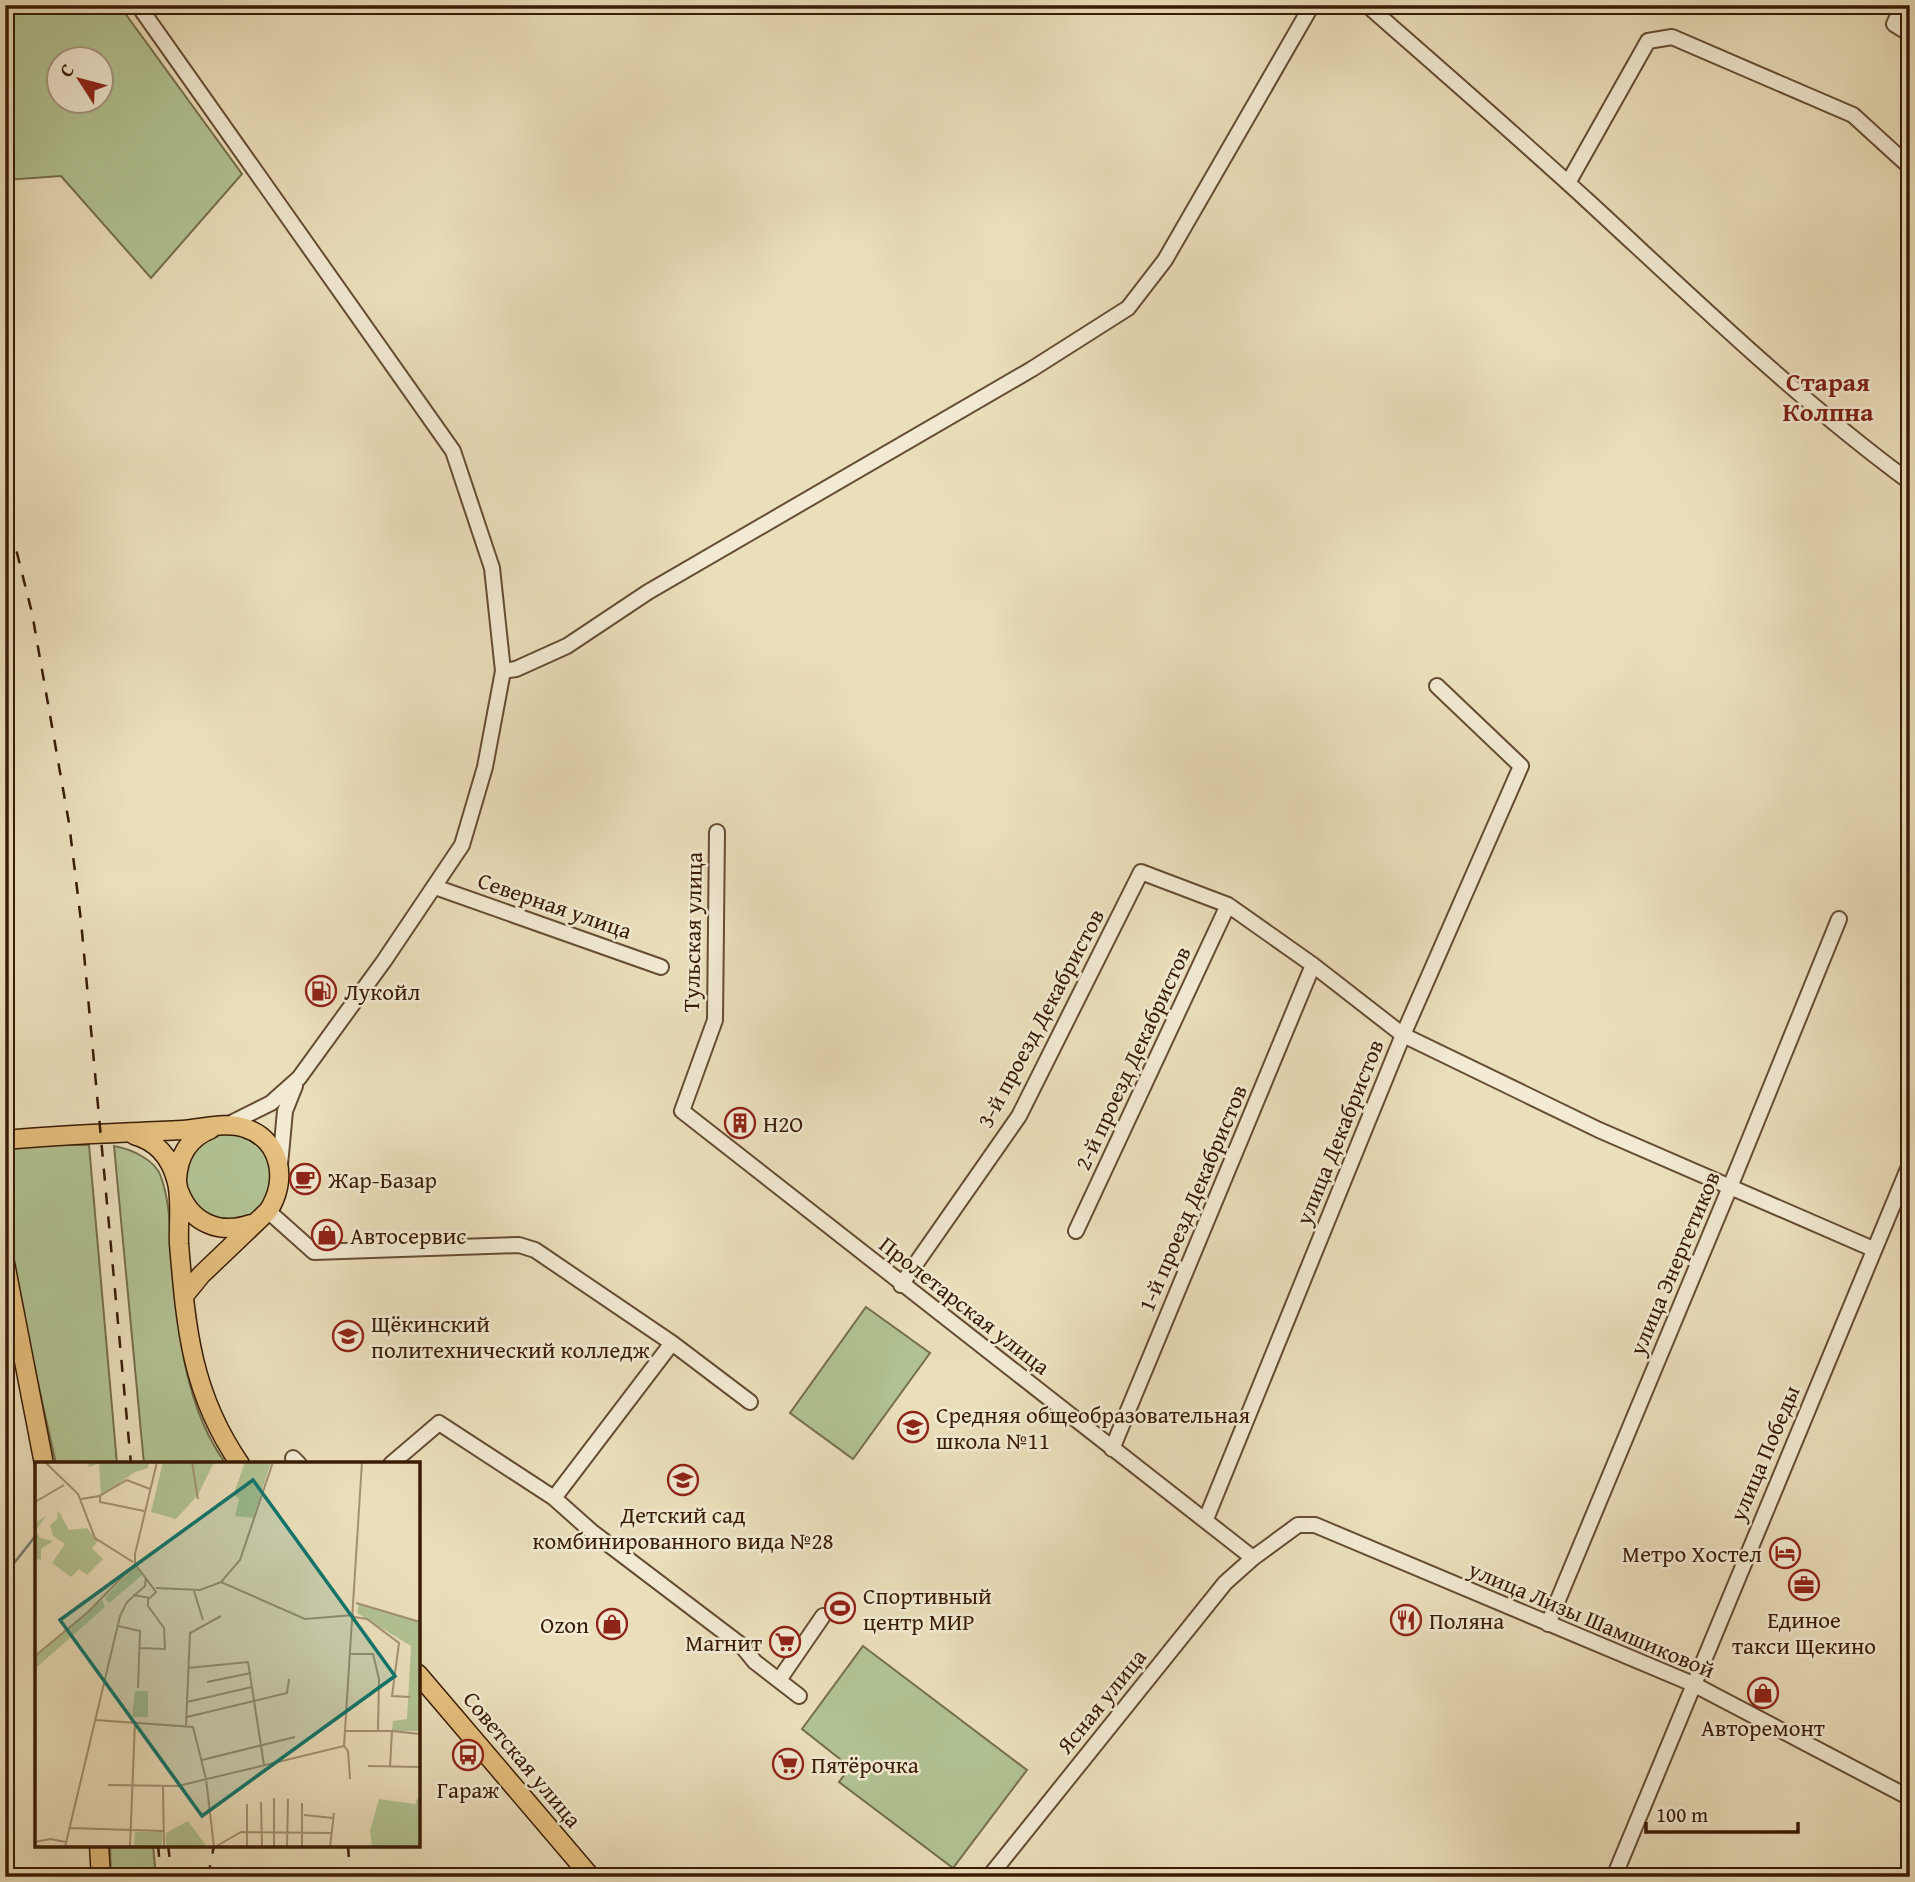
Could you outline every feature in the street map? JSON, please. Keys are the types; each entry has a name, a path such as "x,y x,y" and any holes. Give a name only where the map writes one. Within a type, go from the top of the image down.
{"main road":[{"path":"220,1126 197,1136 184,1151 180,1160 178,1219 187,1334 195,1371 216,1423 239,1462"},
{"path":"5,1140 220,1126 246,1128 263,1138 275,1154 280,1174 278,1194 264,1215 201,1275 184,1296"},
{"path":"124,1133 144,1138 164,1153 187,1209 194,1216 212,1226 232,1229 251,1224 264,1215"},
{"path":"5,1263 44,1462"},
{"name":"Советская улица","path":"420,1676 591,1877"},
{"path":"99,1847 101,1877"}],"street":[{"path":"138,5 453,451 492,568 503,671 485,767 462,845 299,1078 285,1111 280,1174"},
{"path":"503,671 516,669 567,646 648,592 1032,369 1128,308 1165,260 1312,5"},
{"path":"1367,5 1568,183 1764,364 1875,457 1910,482"},
{"path":"1903,5 1894,24 1910,34"},
{"path":"1568,183 1648,41 1672,37 1853,115 1910,167"},
{"name":"улица Декабристов","path":"1206,1519 1403,1035 1521,766 1437,686"},
{"name":"Тульская улица","path":"682,1111 715,1020 717,832"},
{"name":"3-й проезд Декабристов","path":"901,1284 1019,1116 1141,872 1228,905"},
{"name":"Северная улица","path":"435,887 661,967"},
{"path":"1228,905 1314,965 1403,1035 1599,1130 1872,1249"},
{"name":"2-й проезд Декабристов","path":"1076,1231 1228,905"},
{"name":"улица Энергетиков","path":"1548,1624 1839,919"},
{"name":"1-й проезд Декабристов","path":"1112,1449 1314,965"},
{"path":"220,1126 271,1103 299,1078"},
{"name":"Пролетарская улица","path":"682,1111 1254,1558"},
{"name":"улица Победы","path":"1614,1877 1872,1249 1910,1164"},
{"path":"264,1215 314,1252 519,1245 535,1250 672,1343 750,1402"},
{"path":"554,1498 672,1343"},
{"path":"393,1462 439,1423 554,1498 591,1531 741,1645 755,1662 799,1696"},
{"name":"улица Лизы Шамшиковой","path":"1254,1558 1298,1525 1315,1525 1693,1684 1910,1798"},
{"name":"Ясная улица","path":"993,1875 1225,1583 1254,1558"},
{"path":"779,1680 823,1616"}],"green space":[{"path":"5,5 119,5 242,174 151,278 61,176 5,180"},
{"path":"217,1133 243,1134 265,1149 274,1174 263,1207 256,1213 231,1223 198,1211 183,1180 194,1147"},
{"path":"5,1145 89,1145 117,1462 56,1462 5,1236"},
{"path":"114,1146 142,1156 154,1165 161,1177 168,1206 177,1311 185,1365 200,1417 225,1462 144,1462"},
{"path":"866,1307 930,1353 853,1459 790,1413"},
{"path":"863,1646 1027,1770 953,1868 839,1782 850,1767 802,1729"},
{"path":"110,1847 153,1847 156,1877 111,1877"}],"waterway":[{"path":"11,1567 35,1537"}],"railway":[{"path":"5,505 32,613 69,823 81,921 131,1462"},
{"path":"158,1847 161,1877"},
{"path":"168,1847 172,1877"},
{"path":"208,1877 214,1847"},
{"path":"348,1847 350,1877"}],"place":[{"name":"Лукойл","path":"321,991"},
{"name":"Н2О","path":"740,1123"},
{"name":"Жар-Базар","path":"305,1179"},
{"name":"Автосервис","path":"327,1235"},
{"name":"Щёкинский политехнический колледж","path":"348,1336"},
{"name":"Средняя общеобразовательная школа №11","path":"913,1427"},
{"name":"Детский сад комбинированного вида №28","path":"683,1480"},
{"name":"Метро Хостел","path":"1785,1553"},
{"name":"Единое такси Щекино","path":"1804,1585"},
{"name":"Спортивный центр МИР","path":"840,1608"},
{"name":"Поляна","path":"1406,1620"},
{"name":"Ozon","path":"612,1624"},
{"name":"Магнит","path":"785,1642"},
{"name":"Авторемонт","path":"1763,1693"},
{"name":"Гараж","path":"468,1755"},
{"name":"Пятёрочка","path":"788,1764"}],"district":[{"name":"Старая Колпна","path":"1828,396"}]}
